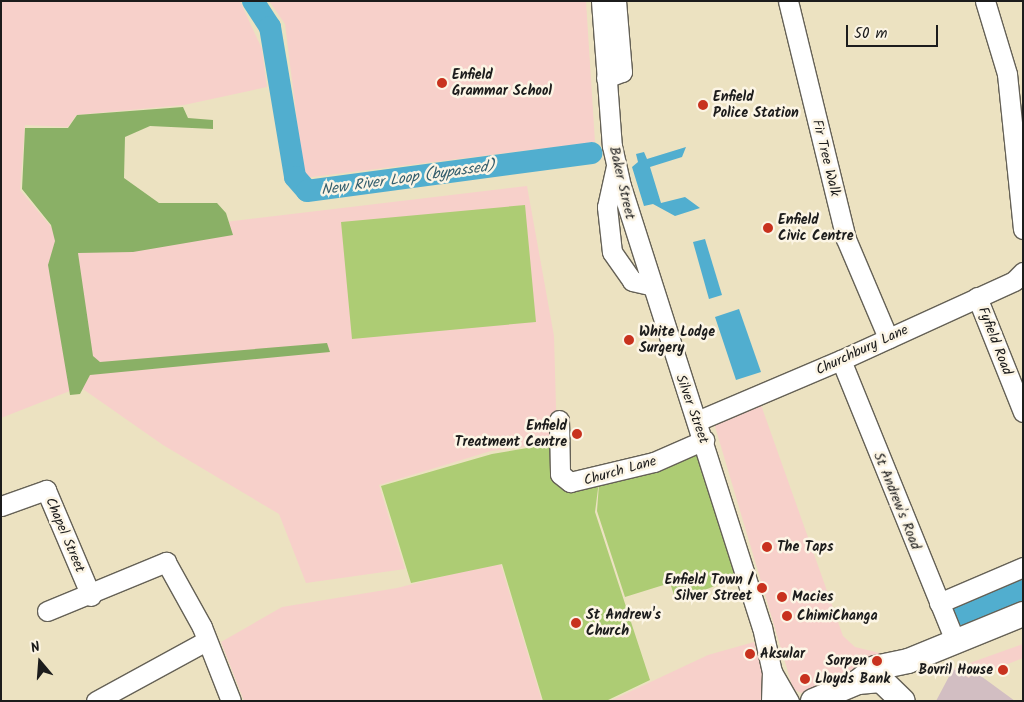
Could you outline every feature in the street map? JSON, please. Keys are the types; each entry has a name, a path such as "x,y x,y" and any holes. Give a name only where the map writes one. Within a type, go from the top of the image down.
{"main road":[{"path":"879,687 875,668 908,661 1023,614"},
{"path":"813,701 879,687 908,661"}],"street":[{"name":"Baker Street","path":"601,1 606,78 616,165 650,285"},
{"path":"606,78 622,72 616,1"},
{"name":"Fir Tree Walk","path":"788,1 846,239 888,338"},
{"path":"985,1 1007,74 1021,190 1023,229"},
{"path":"616,165 607,207 612,252 632,281 650,285"},
{"name":"Churchbury Lane","path":"697,421 842,360 977,297 1023,272"},
{"name":"Silver Street","path":"650,285 704,440 772,672 789,701"},
{"name":"Fyfield Road","path":"977,297 1023,412"},
{"name":"St Andrew's Road","path":"842,360 955,641"},
{"name":"Church Lane","path":"559,420 560,474 570,482 654,462 704,440"},
{"name":"Chapel Street","path":"1,506 46,490 92,596"},
{"path":"47,612 92,596 166,562 191,603 231,701"},
{"path":"939,603 1023,567"},
{"path":"96,701 206,641"},
{"name":"Silver Street","path":"771,701 772,672"}],"shaded area":[{"path":"1,1 240,1 262,49 267,87 184,105 76,115 68,127 25,125 20,190 53,229 175,228 527,186 554,336 557,442 491,451 379,485 405,569 306,583 279,514 163,445 80,387 1,418"},
{"name":"Enfield Grammar School","path":"269,1 586,1 595,142 304,178 285,24"},
{"path":"760,402 843,636 855,647 896,657 801,693 793,689 714,423"},
{"path":"488,565 501,565 542,701 244,701 221,642 282,607 397,588"},
{"path":"754,642 763,676 762,701 610,701 708,655"},
{"path":"1023,644 1023,658 980,675 974,671 969,678 953,669"},
{"path":"953,669 969,678 974,671 1015,701 936,701"}],"green space":[{"path":"183,107 188,118 213,120 213,129 150,126 125,137 124,178 159,203 217,203 226,213 233,235 133,252 78,253 93,356 100,362 327,343 330,352 90,375 80,394 70,395 48,265 55,241 51,225 22,189 25,128 68,128 77,115"},
{"path":"525,205 536,322 352,339 341,222"},
{"path":"557,443 557,472 599,481 595,512 650,680 606,701 543,701 502,564 411,583 381,486 492,454"},
{"path":"697,452 738,577 676,601 670,583 625,597 597,511 599,484"}],"water":[{"path":"686,147 682,157 650,167 661,203 685,197 700,208 675,216 653,204 644,206 632,167 638,162 636,154 644,152 647,159"},
{"path":"705,239 722,295 709,299 693,242"},
{"path":"739,309 761,372 736,380 715,317"}],"waterway":[{"name":"New River Loop (bypassed)","path":"253,1 270,27 295,177 307,191 591,153"},
{"name":"New River Loop (bypassed)","path":"962,614 1023,591"}],"place":[{"name":"Enfield Grammar School","path":"442,83"},
{"name":"Enfield Police Station","path":"703,105"},
{"name":"Enfield Civic Centre","path":"768,228"},
{"name":"White Lodge Surgery","path":"629,340"},
{"name":"Enfield Treatment Centre","path":"577,434"},
{"name":"The Taps","path":"767,547"},
{"name":"Enfield Town / Silver Street","path":"762,588"},
{"name":"Macies","path":"782,597"},
{"name":"ChimiChanga","path":"787,616"},
{"name":"St Andrew's Church","path":"576,623"},
{"name":"Aksular","path":"750,654"},
{"name":"Sorpen","path":"877,661"},
{"name":"Bovril House","path":"1003,670"},
{"name":"Lloyds Bank","path":"805,679"}]}
